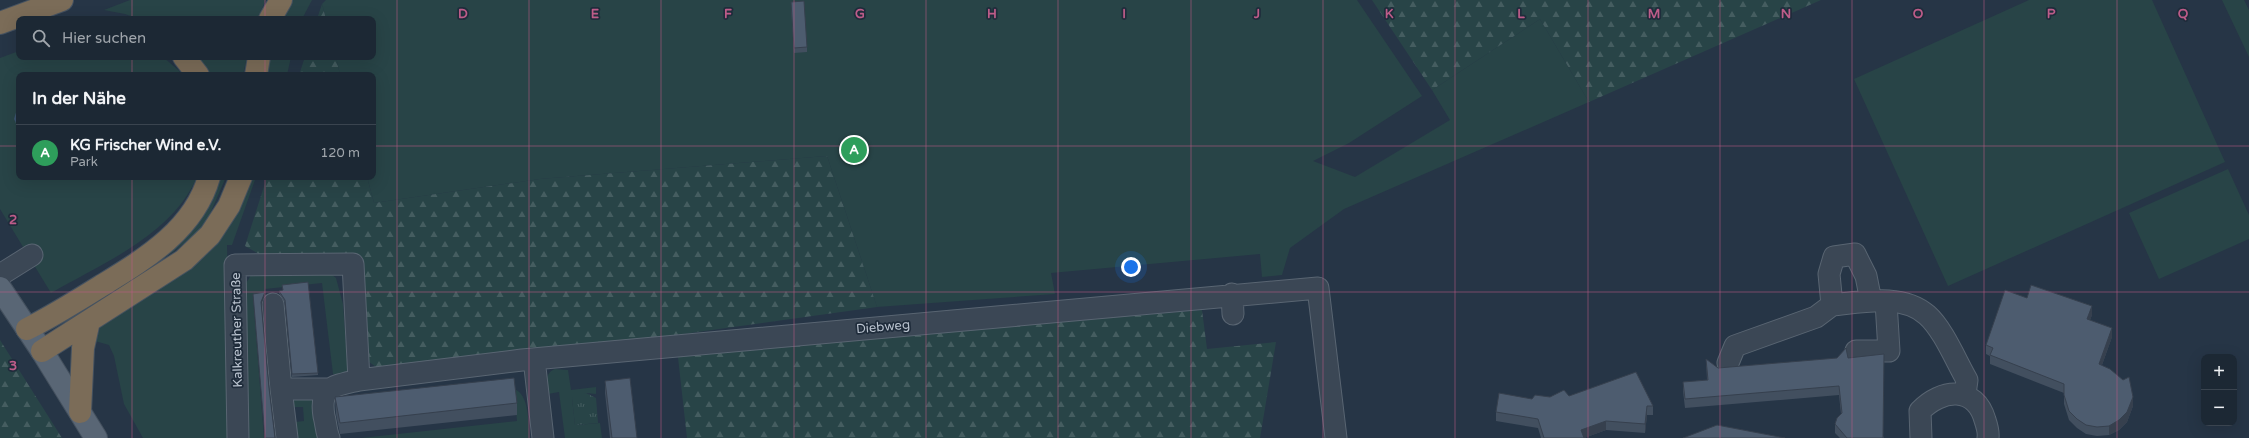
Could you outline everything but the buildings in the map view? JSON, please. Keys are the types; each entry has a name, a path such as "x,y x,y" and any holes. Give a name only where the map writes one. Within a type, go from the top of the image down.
{"highway":[{"path":"19,16 62,0"},
{"path":"272,16 281,0"},
{"path":"0,23 16,17"},
{"path":"0,31 16,29"},
{"path":"186,60 196,72"},
{"path":"256,72 258,60"},
{"path":"27,329 133,266 163,244 196,206 208,180"},
{"path":"42,351 184,260 210,235 229,206 240,180"},
{"path":"80,412 83,348 89,321"}],"main road":[{"path":"0,288 42,351 96,438"}],"street":[{"path":"1832,305 1829,274 1834,257 1855,254 1878,301 1888,350 1856,350"},
{"path":"0,275 32,255"},
{"name":"Kalkreuther Straße","path":"238,438 236,265 353,264 359,380"},
{"name":"Diebweg","path":"534,359 1233,304 1277,290 1318,288 1336,438"},
{"path":"1728,363 1735,346 1816,317 1832,305 1878,301 1910,304 1927,315 1938,330 1967,380 1964,394"},
{"path":"273,304 287,438"},
{"path":"281,388 328,389 359,380 534,359 544,438"},
{"path":"328,389 322,404 329,438"},
{"path":"1921,438 1920,411 1927,404 1952,393 1964,394 1974,401 1983,415 1989,434 1988,438"}],"green space":[{"path":"130,0 266,0 258,16 131,16 104,10"},
{"path":"292,0 312,0 304,16 284,16"},
{"path":"326,0 1357,0 1422,96 1349,143 1313,161 1355,177 1450,120 1432,90 1540,19 1589,102 1344,209 1290,248 1282,275 1262,277 1260,254 1051,273 1055,294 877,307 827,156 540,179 374,203 368,180 376,180 376,72 339,72 337,60 376,60 376,16 325,16 322,4"},
{"path":"1372,0 1821,0 1589,102 1540,19 1432,90"},
{"path":"2029,0 2152,0 2225,162 1948,286 1854,79"},
{"path":"2222,0 2244,0 2249,10 2249,57"},
{"path":"322,4 325,16 318,16"},
{"path":"16,52 16,60 166,60 180,72 16,72 16,180 195,180 186,197 171,215 154,231 134,246 51,293 0,209 0,58"},
{"path":"197,60 246,60 244,72 206,72"},
{"path":"270,60 290,60 288,72 267,72"},
{"path":"304,60 337,60 339,72 300,72"},
{"path":"827,156 877,307 676,335 380,370 364,358 359,255 259,254 245,246 266,180 368,180 374,203 540,179"},
{"path":"2228,169 2249,215 2249,239 2159,279 2129,213"},
{"path":"219,180 225,180 209,216 197,233 173,252 73,318 70,314 214,194"},
{"path":"247,180 255,180 232,245 227,245 231,438 143,438 124,404 114,356 109,345 95,341 102,323 186,271"},
{"path":"331,274 336,278 343,304 348,374 333,374 322,283 265,289 265,295 253,297 264,438 248,438 245,285 251,275"},
{"path":"1202,310 1207,349 1276,342 1260,438 687,438 678,357 877,337"},
{"path":"0,340 62,438 0,438"},
{"path":"555,369 568,370 571,390 596,387 596,394 586,393 572,398 575,425 600,423 602,438 565,438 559,392 548,394 548,376 549,373"},
{"path":"514,389 519,392 526,403 530,438 361,438 517,421"},
{"path":"301,393 318,393 324,438 278,438 277,424 304,421 303,407 293,407 292,400"},
{"path":"586,393 596,398 598,423 575,425 572,398 576,394"}],"water":[{"path":"16,113 16,123 14,119"}],"place":[{"name":"KG Frischer Wind e.V.","path":"854,150"}]}
